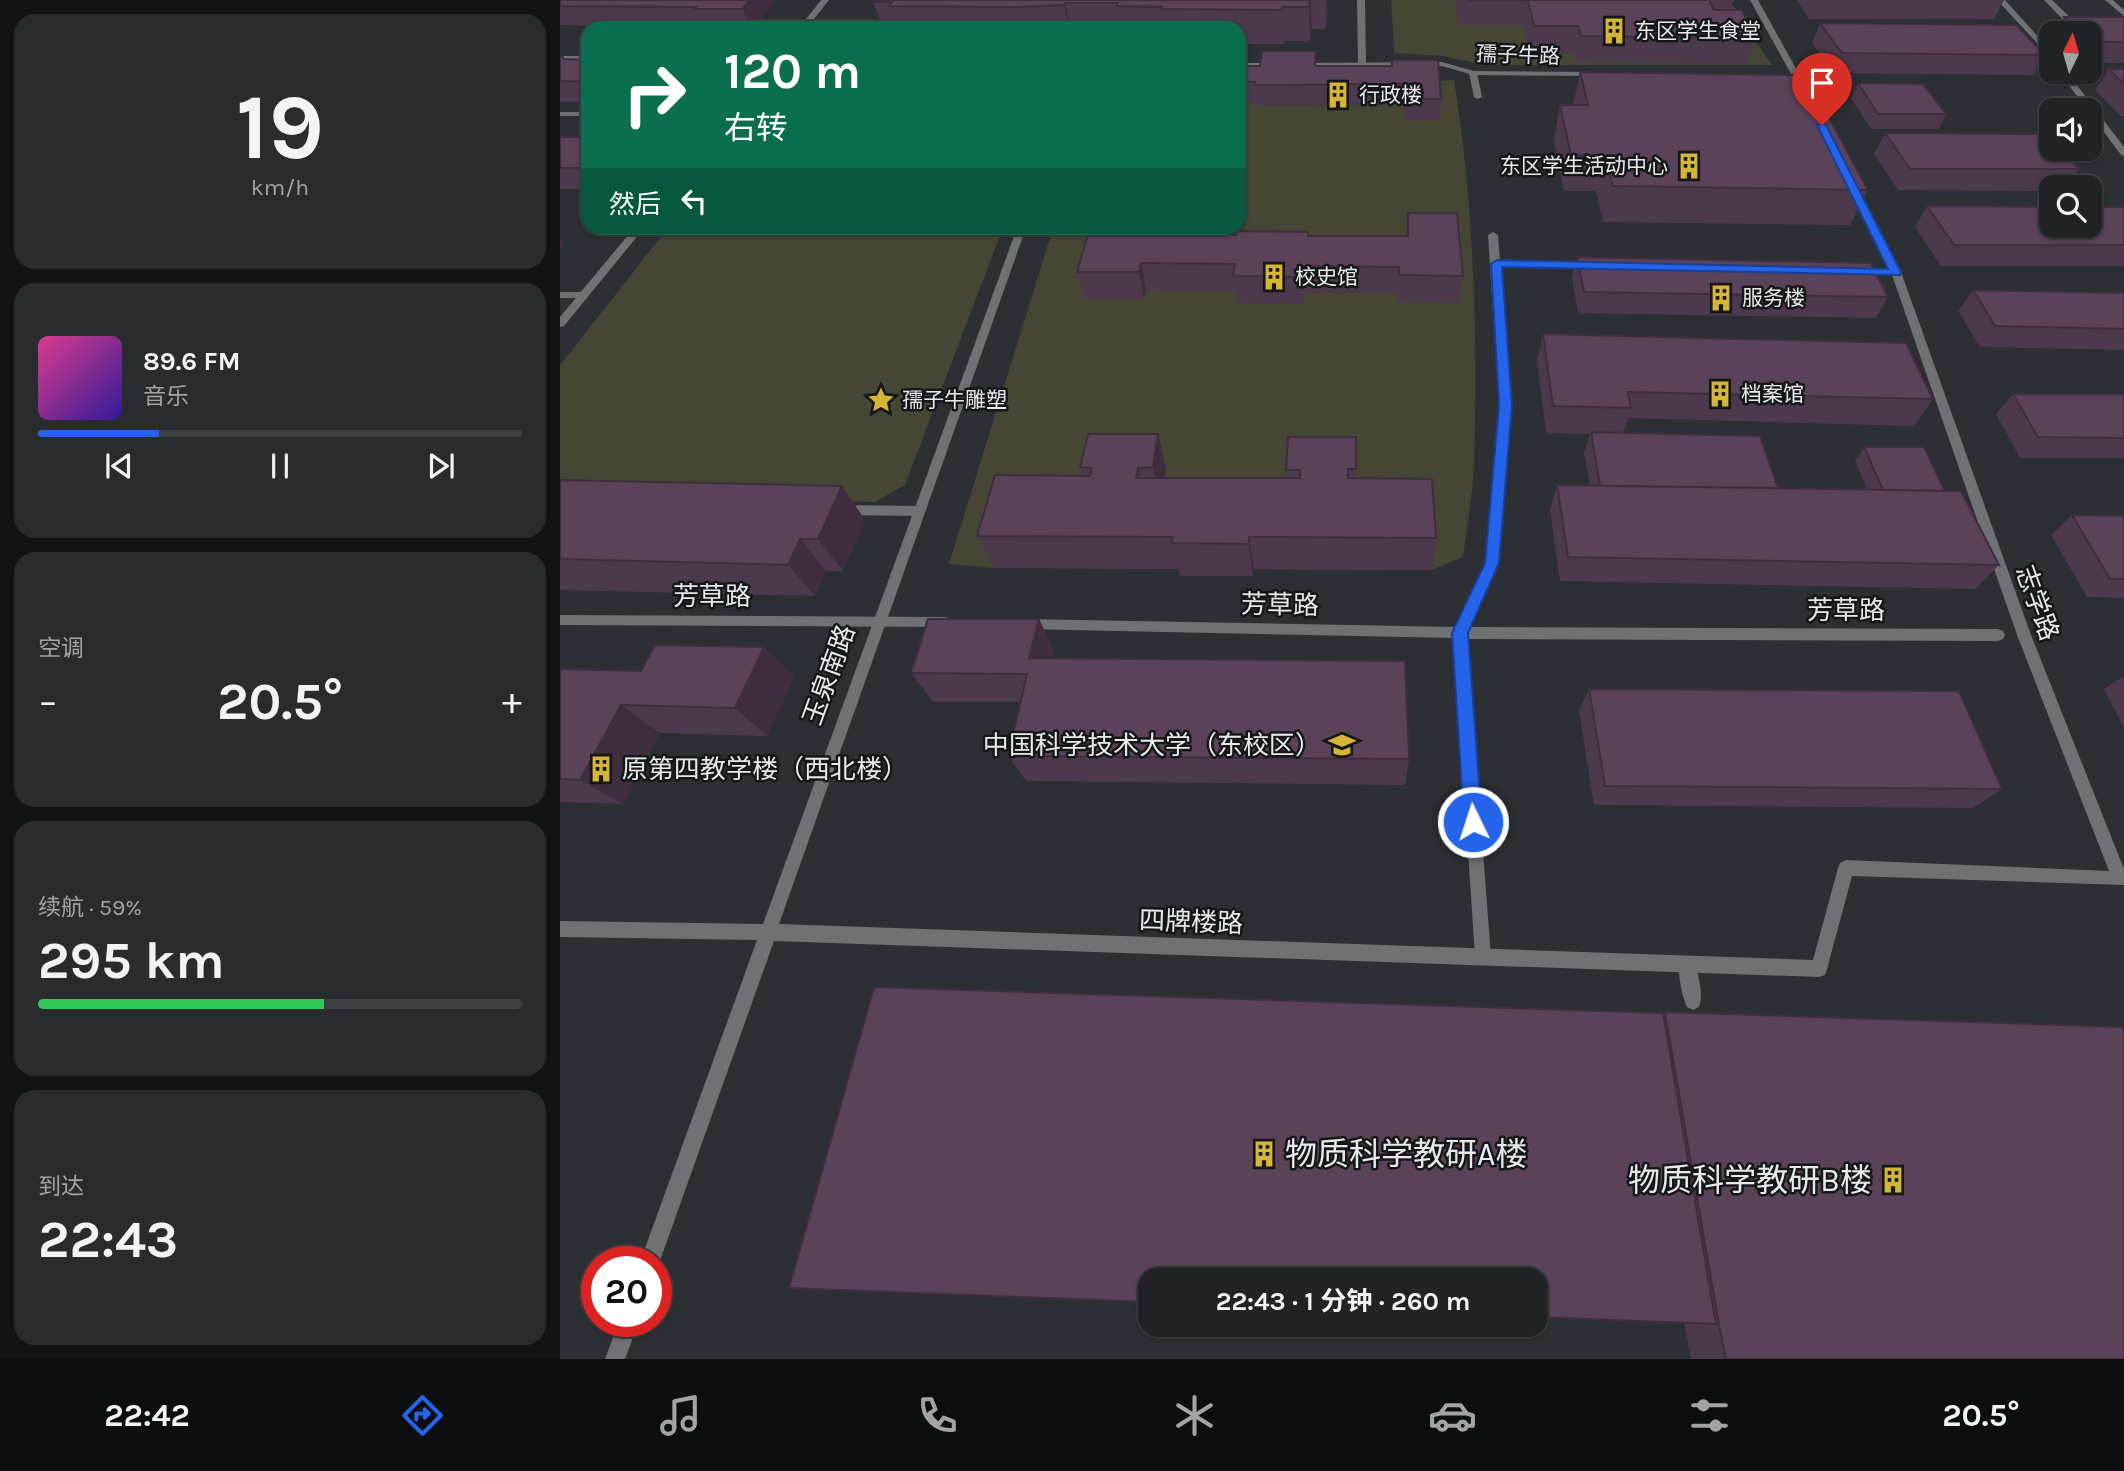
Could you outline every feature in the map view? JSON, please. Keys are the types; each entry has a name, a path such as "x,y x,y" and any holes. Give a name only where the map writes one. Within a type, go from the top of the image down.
{"street":[{"path":"808,21 825,0"},
{"path":"1361,0 1362,65"},
{"path":"1754,0 1790,76 1809,101"},
{"path":"2001,0 2039,42"},
{"path":"2048,0 2069,21"},
{"path":"2109,0 2124,14"},
{"path":"560,58 581,58"},
{"name":"孺子牛路","path":"1246,65 1442,64 1473,73 1608,74"},
{"path":"1473,73 1478,97"},
{"path":"2072,84 2124,153"},
{"path":"560,114 581,114"},
{"name":"志学路","path":"1819,969 1846,868 2122,879 2024,635 1896,272 1846,174"},
{"path":"560,324 633,235"},
{"name":"玉泉南路","path":"656,1246 1018,235"},
{"path":"1483,957 1460,633 1492,563 1505,405 1493,235"},
{"path":"1497,264 1607,266"},
{"path":"1840,271 1896,272"},
{"path":"560,295 584,295"},
{"path":"822,510 918,511"},
{"name":"芳草路","path":"560,620 961,623"},
{"name":"芳草路","path":"1003,624 1460,633 1998,635"},
{"name":"四牌楼路","path":"560,929 767,932 1819,969"},
{"path":"1687,965 1693,1001"},
{"path":"615,1359 623,1337"}],"green space":[{"name":"东区学生食堂","path":"1391,0 1729,0 1772,65 1485,65 1442,56 1394,53"},
{"path":"1454,80 1466,174 1473,271 1474,462 1463,557 1432,570 994,568 949,564 1051,235 1246,235 1246,103 1257,103 1257,106 1404,104 1436,81"},
{"path":"662,235 1000,235 905,485 875,502 560,498 560,365"}],"building":[{"path":"560,0 750,0 742,9 694,9 696,7 560,6"},
{"path":"1310,0 1309,7 1282,7 1282,10 1161,9 1162,7 1117,6 1118,3 1014,7 889,6 892,2 873,2"},
{"path":"1528,0 1709,0 1714,10 1742,10 1756,38 1581,36 1578,26 1534,26"},
{"path":"2064,17 2124,17 2124,42 2102,42 2102,21 2068,21"},
{"path":"1820,23 2016,25 2039,49 2039,55 1842,53"},
{"path":"1262,51 1316,51 1315,66 1392,66 1392,60 1438,60 1441,99 1405,99 1405,84 1255,85 1255,82 1246,82 1246,66 1260,66"},
{"path":"560,56 564,59 581,60 581,82 560,81"},
{"path":"2109,69 2124,69 2124,84"},
{"name":"东区学生活动中心","path":"1580,72 1806,75 1868,190 1613,186 1605,156 1571,155 1560,105 1588,105"},
{"path":"1858,83 1923,84 1946,114 1878,114"},
{"path":"1885,133 2039,134 2039,161 2072,161 2079,169 1910,169"},
{"path":"560,137 581,137 581,168 560,168"},
{"path":"1927,206 2039,207 2039,238 2102,238 2102,207 2124,207 2124,245 1954,245"},
{"path":"1408,213 1457,213 1463,276 1399,275 1399,267 1303,266 1303,277 1233,276 1235,264 1141,263 1139,272 1077,272 1088,235 1246,235 1246,231 1308,232 1308,236 1408,236"},
{"path":"1577,257 1871,263 1888,297 1584,292"},
{"path":"1973,290 2124,293 2124,329 1995,326"},
{"path":"1543,334 1906,343 1933,399 1628,392 1631,408 1553,406"},
{"path":"2013,394 2124,394 2124,438 2038,437"},
{"path":"1591,432 1760,436 1778,488 1600,486"},
{"path":"1088,434 1158,434 1153,467 1138,468 1136,478 1300,478 1300,470 1286,470 1288,437 1356,437 1356,469 1348,469 1348,478 1432,479 1436,538 1249,537 1249,544 1172,543 1173,537 977,536 995,475 1090,476 1092,468 1080,467"},
{"path":"1864,447 1924,447 1945,491 1883,490"},
{"path":"560,480 842,486 818,539 800,539 788,565 560,559"},
{"path":"1557,485 1961,491 1999,565 1568,557"},
{"path":"2072,515 2124,516 2124,579 2110,579"},
{"path":"928,619 1039,619 1029,658 1405,661 1409,759 1008,756 1027,674 911,673"},
{"path":"655,645 764,647 735,708 621,705 580,780 560,779 560,669 641,671"},
{"path":"1589,689 1959,691 2002,789 1605,786"},
{"name":"物质科学教研A楼","path":"874,987 1663,1013 1716,1324 1548,1318 1548,1267 1138,1267 1138,1302 789,1288"},
{"name":"物质科学教研B楼","path":"1665,1012 2124,1027 2124,1359 1726,1359"}],"place":[{"name":"东区学生食堂","path":"1614,31"},
{"name":"行政楼","path":"1338,95"},
{"name":"东区学生活动中心","path":"1689,166"},
{"name":"校史馆","path":"1274,277"},
{"name":"服务楼","path":"1721,298"},
{"name":"档案馆","path":"1720,394"},
{"name":"孺子牛雕塑","path":"881,400"},
{"name":"中国科学技术大学（东校区）","path":"1342,745"},
{"name":"原第四教学楼（西北楼）","path":"601,769"},
{"name":"物质科学教研A楼","path":"1264,1154"},
{"name":"物质科学教研B楼","path":"1893,1180"}],"route":[{"path":"1473,822 1460,633 1492,563 1505,405 1497,264 1896,272 1822,125"}]}
